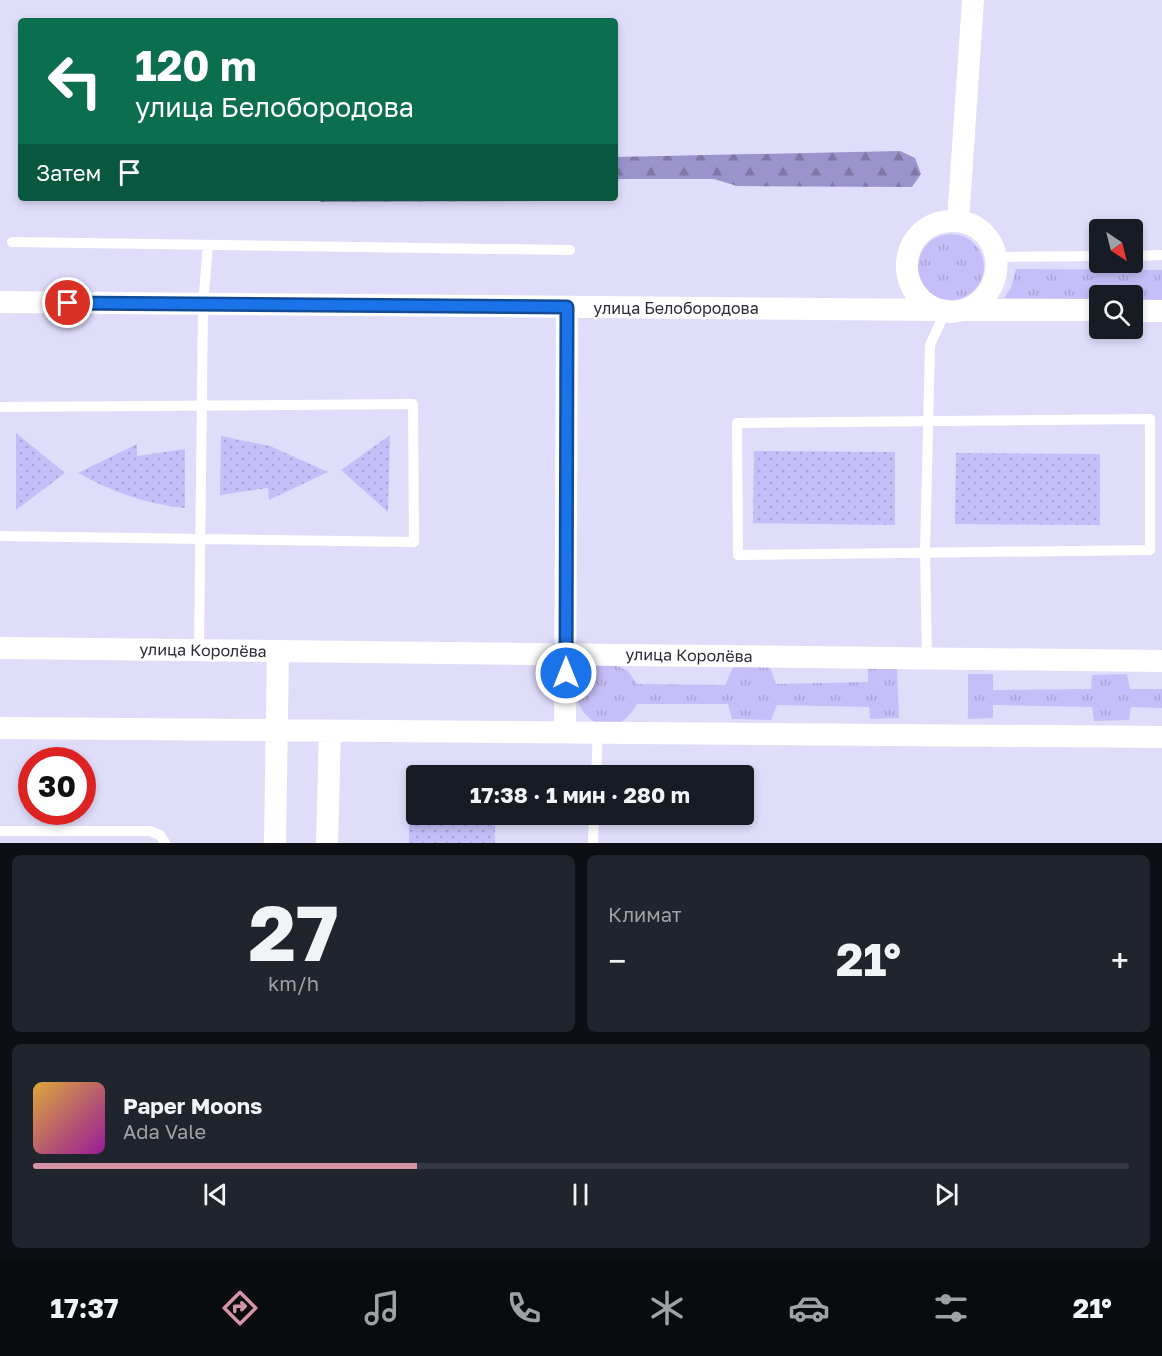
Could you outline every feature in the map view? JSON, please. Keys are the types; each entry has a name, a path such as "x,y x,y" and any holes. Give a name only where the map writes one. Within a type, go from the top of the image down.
{"street":[{"path":"958,221 973,0"},
{"path":"958,221 973,226 986,236 996,257 997,272 993,286 984,298 949,310 918,297 910,284 906,269 908,253 916,239 927,228 942,222 958,221"},
{"name":"улица Белобородова","path":"0,303 1089,310"},
{"path":"565,732 567,307"},
{"path":"1143,311 1162,311"},
{"name":"улица Королёва","path":"0,648 927,657 1162,662"},
{"path":"275,843 278,651"},
{"path":"0,729 1162,736"},
{"path":"327,843 330,731"}],"lane":[{"path":"12,242 570,250"},
{"path":"199,650 203,304 207,245"},
{"path":"1143,256 1162,255"},
{"path":"996,257 1089,256"},
{"path":"927,657 925,553 930,345 949,310"},
{"path":"0,407 412,404 414,542 0,536"},
{"path":"1150,419 1150,550 738,555 737,423 928,421 1150,419"},
{"path":"597,765 598,733"},
{"path":"593,843 594,825"},
{"path":"0,831 150,831 160,835 165,843"}],"green space":[{"path":"900,151 915,158 921,174 912,187 737,186 714,179 618,179 618,157"},
{"path":"320,201 544,201 321,202"},
{"path":"951,234 964,236 974,244 982,254 984,267 982,280 974,290 964,298 951,300 938,298 928,290 920,280 918,267 920,254 928,244 938,236"},
{"path":"1016,269 1089,270 1089,273 1143,273 1143,270 1162,270 1162,300 1143,299 1143,285 1089,285 1089,299 1004,298 1011,288"},
{"path":"16,433 65,473 16,510"},
{"path":"390,435 388,512 341,470"},
{"path":"221,436 270,446 328,472 269,500 268,488 220,495"},
{"path":"137,444 137,456 185,449 185,508 157,504 130,496 78,473"},
{"path":"754,451 895,452 895,525 753,523"},
{"path":"956,453 1100,454 1100,525 955,524"},
{"path":"613,664 628,671 637,684 725,685 733,667 770,667 776,684 868,682 868,669 897,669 899,718 870,719 869,707 777,705 771,720 732,719 728,704 637,704 624,720 610,726 596,723 585,714 578,701 576,688 581,675 594,666"},
{"path":"968,674 993,674 993,690 1091,689 1092,675 1127,674 1130,689 1162,689 1162,708 1131,707 1129,720 1094,721 1092,707 993,705 993,718 968,719"},
{"path":"409,825 495,825 495,843 409,843"}],"route":[{"path":"68,303 567,307 566,673"}]}
